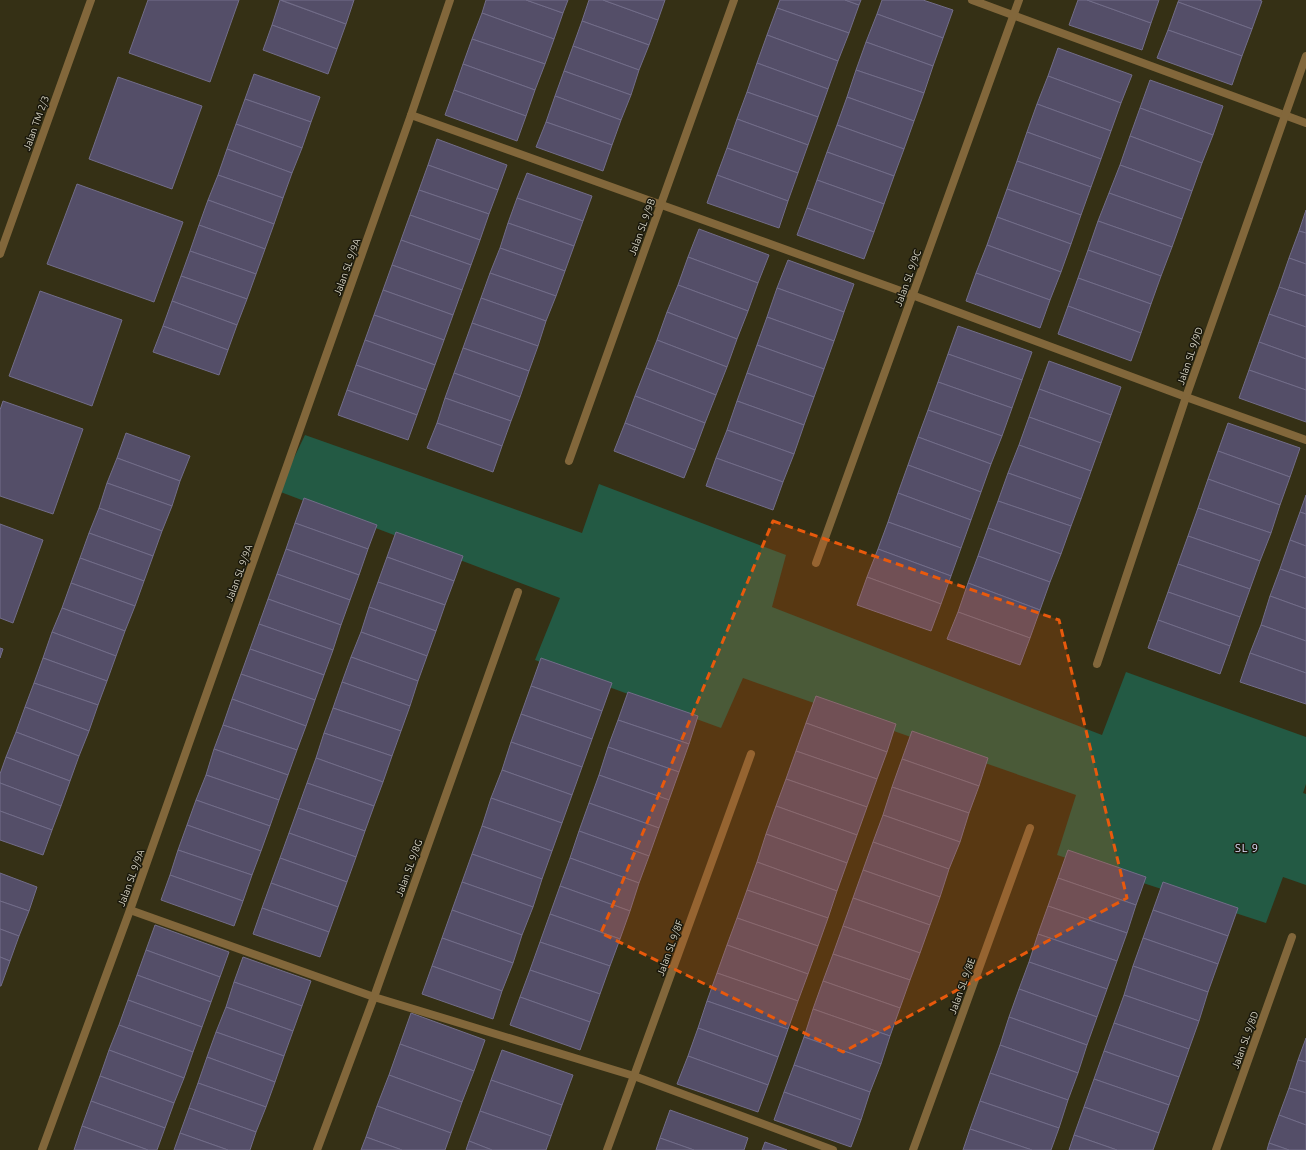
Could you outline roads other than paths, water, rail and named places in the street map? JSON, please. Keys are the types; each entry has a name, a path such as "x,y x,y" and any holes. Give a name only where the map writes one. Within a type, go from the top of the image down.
{"street":[{"name":"Jalan TM 2/3","path":"0,254 91,0"},
{"name":"Jalan SL 9/9A","path":"42,1150 130,910 411,115 450,0"},
{"name":"Jalan SL 9/9B","path":"569,460 734,0"},
{"path":"972,0 1306,122"},
{"name":"Jalan SL 9/9C","path":"816,563 1019,0"},
{"name":"Jalan SL 9/9D","path":"1097,664 1186,397 1306,56"},
{"path":"411,115 912,295 1306,440"},
{"name":"Jalan SL 9/8G","path":"317,1150 374,996 518,592"},
{"name":"Jalan SL 9/8F","path":"607,1150 751,754"},
{"name":"Jalan SL 9/8E","path":"913,1150 1030,828"},
{"path":"130,910 374,996 634,1076 833,1150"},
{"name":"Jalan SL 9/8D","path":"1216,1150 1292,937"}],"district":[{"name":"SL 9","path":"1247,848"}]}
